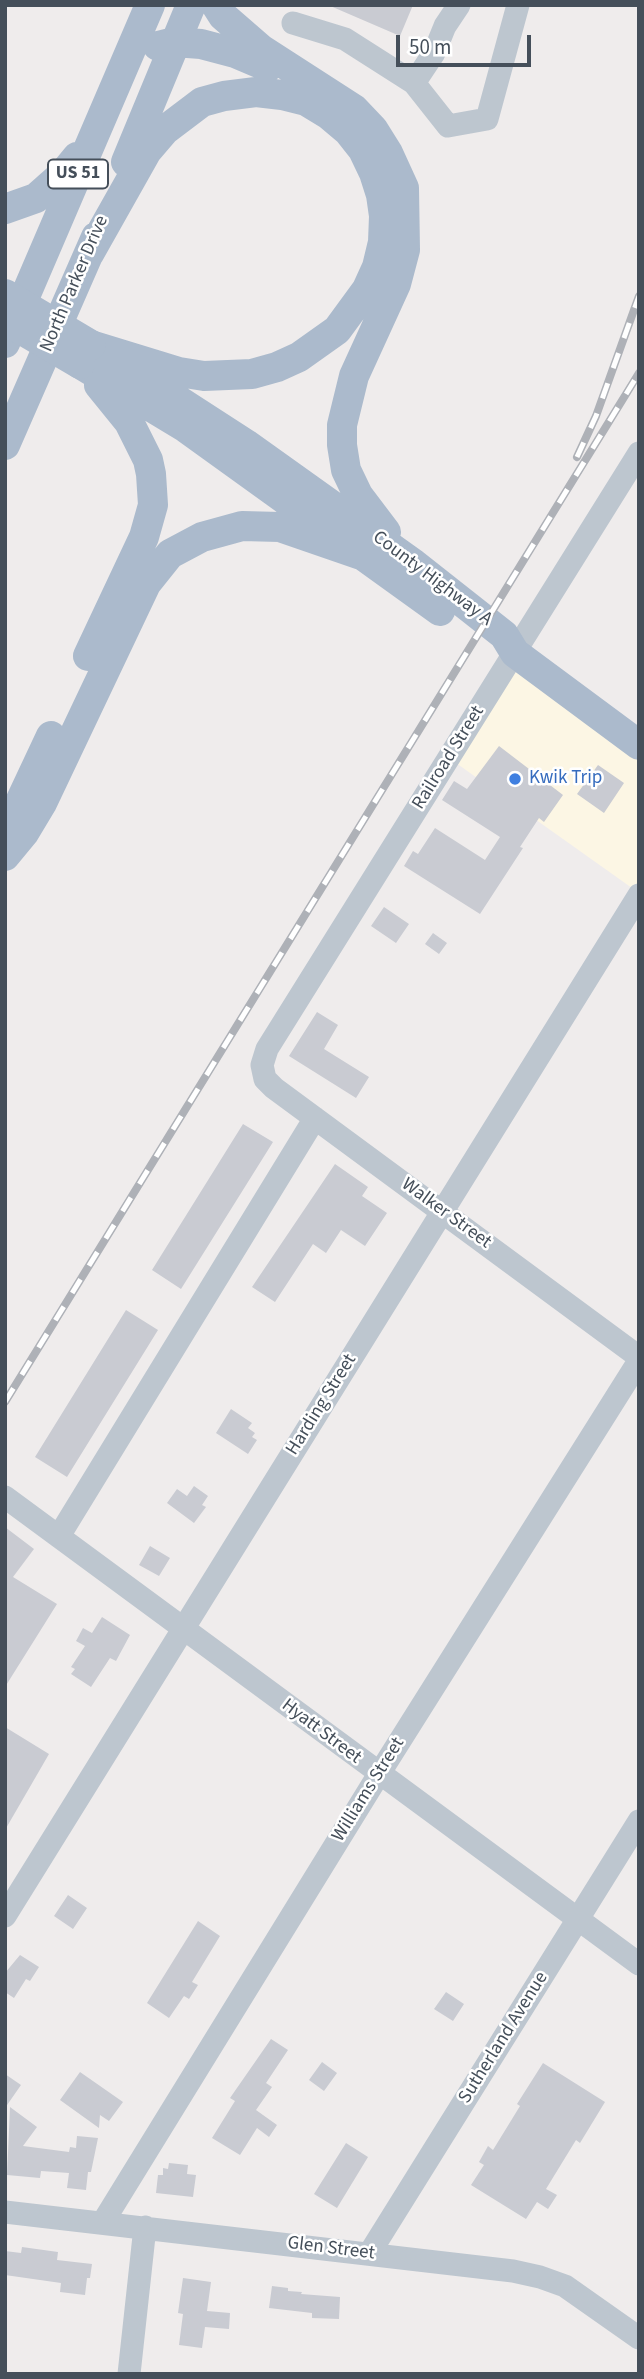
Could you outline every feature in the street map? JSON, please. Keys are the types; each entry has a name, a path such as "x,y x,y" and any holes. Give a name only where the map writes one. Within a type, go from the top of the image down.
{"main road":[{"name":"US 51","path":"5,343 150,5"},
{"name":"North Parker Drive","path":"5,445 89,254 191,5"},
{"path":"216,5 223,16 261,49 354,109 373,129 388,153 404,188 405,250 396,284 354,376 347,400 342,445 346,470 358,495 414,564"},
{"path":"125,65 152,48 174,42 201,44 235,53 321,88"},
{"path":"86,354 204,376 252,374 299,357 337,330 367,289 377,267 383,242 384,216 381,195 363,150 348,131 329,115 306,101 282,95 256,92 224,96 202,102 165,130 147,151 89,254"},
{"path":"5,209 36,198 63,174 93,138"},
{"name":"County Highway A","path":"5,295 492,650 515,653"},
{"name":"County Highway A","path":"5,320 86,354 246,444 414,564 504,635 515,653"},
{"path":"5,821 20,802 144,537 153,505 148,460 130,422 86,354"},
{"path":"5,856 24,833 42,803 146,584 170,554 202,537 242,526 280,527 367,557"},
{"path":"515,653 639,746"}],"street":[{"path":"414,83 434,53 445,26 459,5"},
{"path":"293,23 345,39 414,83 448,126 487,119 518,5"},
{"name":"Railroad Street","path":"262,1065 267,1049 639,453"},
{"name":"Harding Street","path":"5,1916 639,895"},
{"name":"Walker Street","path":"262,1065 268,1082 639,1359"},
{"path":"59,1536 315,1118"},
{"name":"Williams Street","path":"103,2222 639,1359"},
{"name":"Hyatt Street","path":"5,1497 639,1964"},
{"name":"Sutherland Avenue","path":"369,2254 639,1821"},
{"name":"Glen Street","path":"5,2212 513,2271 565,2286 639,2338"},
{"path":"129,2374 145,2227"}],"shaded area":[{"path":"515,653 639,745 639,893 449,758"}],"building":[{"path":"328,5 413,5 400,36"},
{"path":"499,746 563,795 544,822 539,818 480,914 404,866 413,851 418,854 435,828 485,860 500,837 442,800 454,781 467,789"},
{"name":"Kwik Trip","path":"598,765 624,783 604,813 577,794"},
{"path":"384,907 409,924 396,943 371,926"},
{"path":"433,933 447,943 439,954 425,944"},
{"path":"317,1012 338,1025 324,1049 369,1077 356,1098 289,1056"},
{"path":"243,1124 273,1142 181,1289 152,1270"},
{"path":"335,1164 368,1187 362,1196 387,1213 365,1246 341,1230 326,1253 313,1244 275,1302 252,1287"},
{"path":"126,1310 158,1330 67,1477 35,1457"},
{"path":"231,1409 252,1423 248,1428 255,1433 252,1437 257,1440 248,1454 216,1433"},
{"path":"194,1486 208,1496 202,1505 206,1507 194,1523 167,1503 177,1489 187,1496"},
{"path":"5,1527 34,1549 13,1577 57,1604 5,1687"},
{"path":"150,1546 170,1558 159,1576 139,1565"},
{"path":"102,1617 130,1635 116,1661 110,1658 91,1687 71,1674 75,1669 71,1667 85,1646 76,1641 83,1628 92,1633"},
{"path":"5,1727 49,1754 5,1830"},
{"path":"68,1895 87,1908 73,1929 54,1916"},
{"path":"198,1921 220,1936 192,1982 198,1985 189,1999 184,1996 169,2018 147,2003"},
{"path":"20,1955 39,1967 30,1981 26,1979 14,1998 5,1992 5,1973"},
{"path":"446,1992 464,2004 453,2021 434,2009"},
{"path":"271,2039 288,2050 266,2083 272,2087 256,2110 277,2125 269,2137 257,2128 240,2155 212,2138 235,2101 230,2098"},
{"path":"322,2062 337,2073 324,2091 309,2080"},
{"path":"543,2063 605,2102 580,2143 576,2140 546,2189 557,2195 548,2209 537,2202 526,2219 471,2185 484,2165 479,2162 488,2146 493,2150 520,2106 517,2104"},
{"path":"80,2072 123,2102 109,2121 100,2115 99,2128 60,2100"},
{"path":"5,2074 21,2085 5,2108"},
{"path":"10,2107 37,2127 23,2146 69,2152 70,2147 76,2148 77,2136 98,2138 86,2190 67,2188 69,2173 41,2171 40,2178 7,2175"},
{"path":"346,2143 368,2157 337,2208 314,2194"},
{"path":"169,2163 188,2165 187,2174 196,2175 193,2197 156,2193 158,2175 163,2175 163,2168 168,2169"},
{"path":"22,2247 58,2252 57,2260 92,2264 85,2295 60,2292 61,2283 5,2275 5,2251 21,2253"},
{"path":"183,2278 211,2282 207,2311 230,2313 229,2329 205,2327 202,2348 179,2345 183,2314 178,2313"},
{"path":"272,2286 288,2288 288,2291 302,2292 301,2294 340,2297 339,2319 312,2318 312,2313 269,2308"}],"railway":[{"path":"577,457 596,416 639,296"},
{"path":"5,1402 639,373"}],"place":[{"name":"Kwik Trip","path":"515,779"}]}
